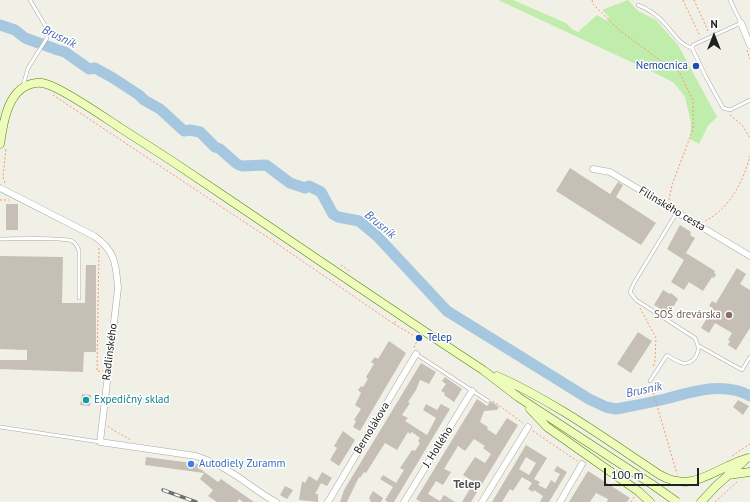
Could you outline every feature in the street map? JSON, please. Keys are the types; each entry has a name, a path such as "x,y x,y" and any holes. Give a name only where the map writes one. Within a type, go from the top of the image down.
{"main road":[{"path":"3,144 6,112 15,95 22,88 32,84 45,84 66,94 187,171 483,370 518,397 677,502"},
{"path":"483,370 516,385 575,419 660,475 672,480 689,482 699,480 749,457"},
{"path":"518,397 547,426 638,491 650,502"},
{"path":"701,502 728,475 749,457"},
{"path":"728,475 750,472"}],"street":[{"path":"741,24 750,45"},
{"name":"Filinského cesta","path":"592,169 610,172 750,256"},
{"name":"Radlinského","path":"0,188 94,236 108,247 112,253 117,274 118,288 100,442"},
{"name":"Bernolákova","path":"328,502 415,351"},
{"name":"J. Hollého","path":"404,502 472,391"},
{"path":"482,502 528,427"},
{"path":"100,442 196,456 233,473 259,492 276,502"},
{"path":"560,502 582,464"}],"lane":[{"path":"22,88 28,68 47,38 46,27 30,0"},
{"path":"692,48 693,45 741,24 730,0"},
{"path":"638,5 650,11 665,24 682,44 692,48 715,94 725,109 733,109 750,100"},
{"path":"650,381 667,355 682,363 687,363 694,360 698,354 699,346 695,338 636,300 630,292 677,212"},
{"path":"0,238 72,241 77,245 79,252 78,298"},
{"path":"699,346 742,370 750,357"},
{"path":"415,351 488,401"},
{"path":"0,427 100,442"}],"path":[{"path":"592,0 593,4 619,30 661,61 678,70 693,100 693,129 672,185 668,207"},
{"path":"683,0 701,37"},
{"path":"694,0 709,33 705,35"},
{"path":"49,93 276,243 394,324 418,338 415,351"},
{"path":"725,109 727,113 742,126 750,138"},
{"path":"3,144 3,176 5,183"},
{"path":"698,225 715,216 734,196 745,174 750,156"},
{"path":"341,265 353,274"},
{"path":"636,300 656,338 655,360 653,367"},
{"path":"394,324 401,316"},
{"path":"650,381 678,476"},
{"path":"488,401 490,400 500,405 504,410 582,464"},
{"path":"715,502 739,480"},
{"path":"631,502 634,496"}],"green space":[{"path":"498,0 513,0 566,23 578,32 597,15 607,21 609,17 602,10 628,0 638,11 656,20 678,45 717,117 708,126 699,144 690,139 691,123 685,97 674,83"}],"building":[{"path":"570,168 610,194 618,182 623,185 616,197 656,223 641,245 556,191"},
{"path":"6,204 18,204 18,230 6,230"},
{"path":"680,225 691,232 690,235 695,238 686,253 715,271 714,273 716,274 714,278 712,277 703,291 689,282 684,290 671,282 684,260 667,249"},
{"path":"0,256 63,257 62,303 85,303 86,265 96,265 96,352 84,352 83,372 0,369 0,360 27,360 27,350 0,349"},
{"name":"SOŠ drevárska","path":"737,268 746,274 740,284 750,290 750,328 736,350 728,345 730,341 728,340 732,333 715,323 709,333 701,328 713,308 709,306 712,301 716,303"},
{"path":"663,290 670,294 671,293 678,299 669,314 654,305"},
{"path":"638,332 652,341 631,373 617,364"},
{"path":"389,341 406,353 360,431 353,427 356,421 354,420 361,409 355,405 361,393 358,390 361,386 363,387 368,379 366,377 374,364 371,362 375,357 378,359"},
{"path":"421,363 436,372 429,384 420,380 416,390 408,402 410,403 402,415 408,418 405,421 427,435 436,418 423,410 426,404 437,410 441,404 450,409 394,502 388,502 385,500 393,487 380,479 383,475 396,483 404,470 400,468 412,450 415,451 420,443 418,441 420,438 412,432 410,434 408,432 397,450 385,443 366,473 364,472 360,478 359,477 347,502 340,502 344,490"},
{"path":"445,377 462,389 454,402 441,391 446,384 442,381"},
{"name":"Expedičný sklad","path":"82,394 91,395 90,406 80,405"},
{"path":"477,399 487,406 491,401 499,407 497,410 484,411 480,422 496,435 507,418 518,425 471,502 462,502 474,482 463,475 475,457 485,463 491,454 483,448 485,446 474,439 465,451 458,446 444,469 451,472 443,485 436,481 428,494 440,501 444,495 455,502 421,502 416,499"},
{"path":"738,400 749,406 743,415 733,407"},
{"path":"343,431 355,440 339,466 330,460 337,448 334,446"},
{"path":"526,445 547,458 534,479 540,482 538,485 546,489 551,480 555,483 560,474 554,471 557,466 567,472 549,502 540,502 543,496 534,490 533,492 528,489 532,483 522,477 513,491 510,489 502,502 492,502","holes":["526,457 536,463 529,475 519,469"]},
{"path":"146,457 199,464 199,468 218,482 221,479 254,502 243,502 239,499 237,502 217,502 208,496 213,490 200,479 204,473 145,465"},
{"path":"588,471 630,498 627,502 607,502 608,499 596,493 590,502 569,502"},
{"path":"322,472 332,478 327,486 321,483 315,494 318,494 318,502 299,500 302,481 305,483 309,476 317,481"},
{"path":"285,486 293,490 287,499 280,495"},
{"path":"373,491 383,498 381,502 371,502 369,498"}],"waterway":[{"name":"Brusník","path":"0,25 15,30 25,38 65,52 89,69 95,68 113,78 144,100 160,109 184,131 190,130 200,132 215,147 220,149 237,164 242,166 266,165 290,183 305,188 309,186 321,192 333,214 338,217 359,221 377,236 447,311 589,399 606,407 616,409 708,389 730,389 750,396"}],"railway":[{"path":"163,490 196,502"}],"place":[{"name":"Nemocnica","path":"696,66"},
{"name":"SOŠ drevárska","path":"729,315"},
{"name":"Telep","path":"419,338"},
{"name":"Expedičný sklad","path":"86,400"},
{"name":"Autodiely Zuramm","path":"191,464"}],"district":[{"name":"Telep","path":"467,485"}]}
